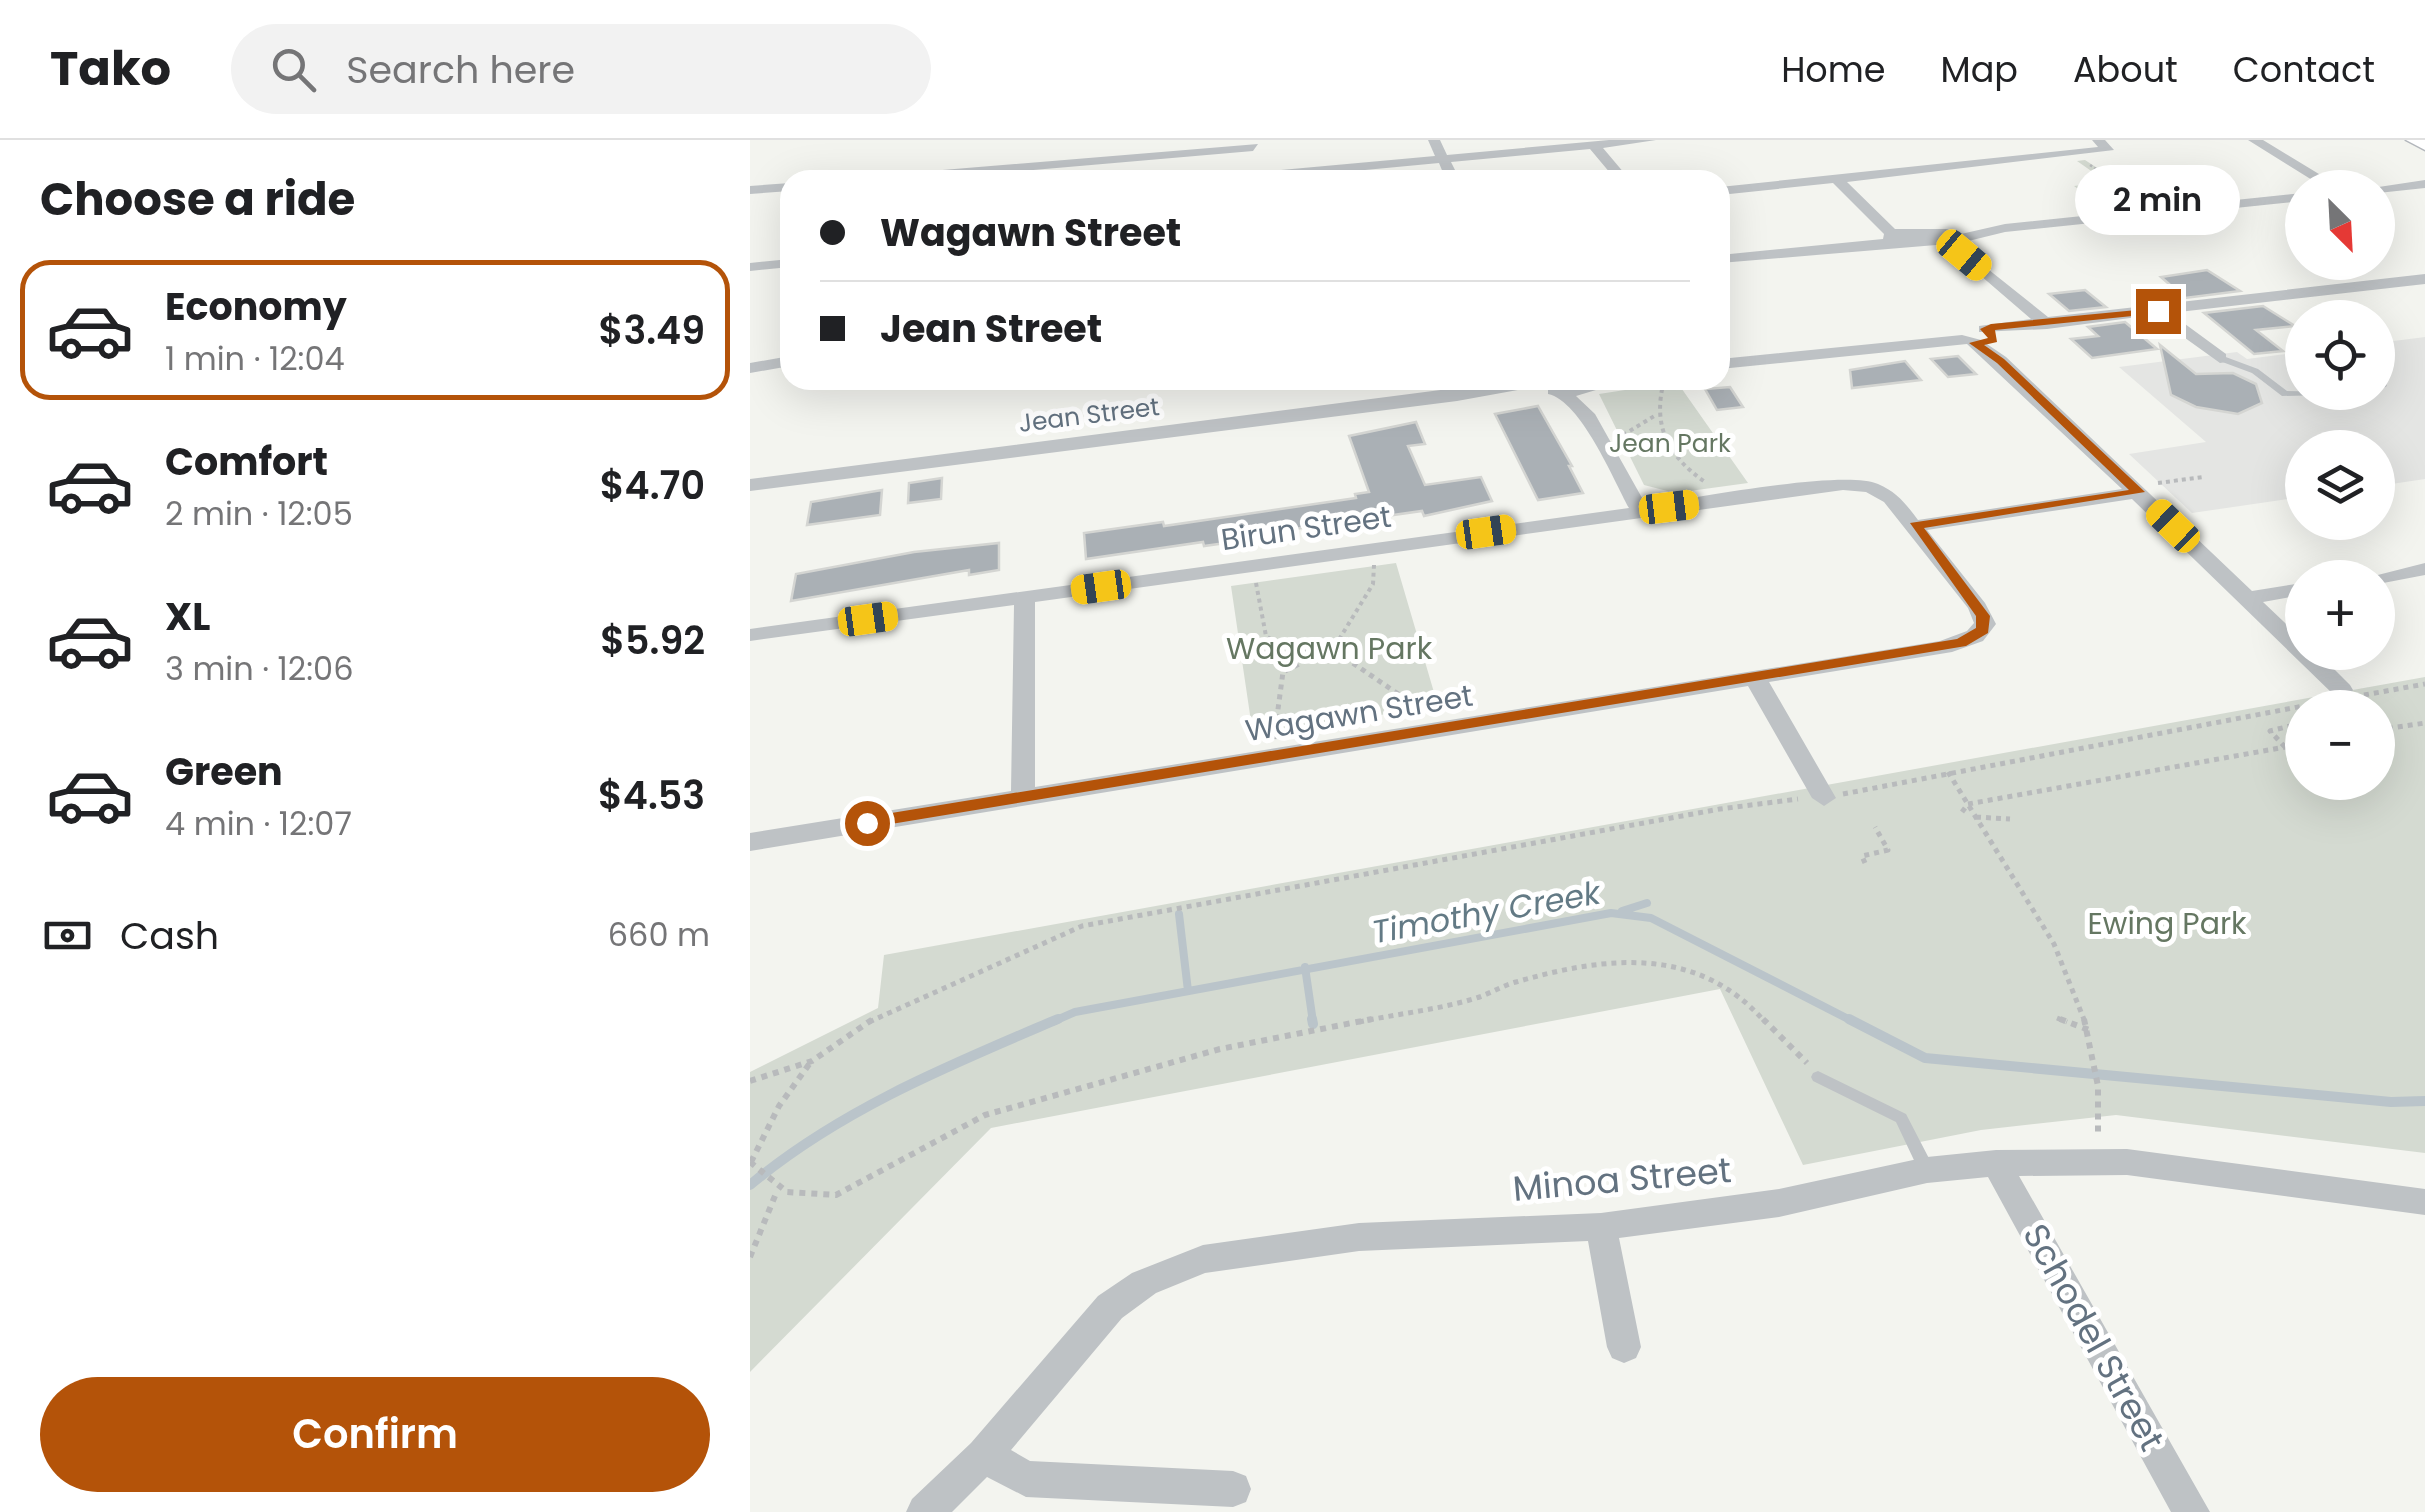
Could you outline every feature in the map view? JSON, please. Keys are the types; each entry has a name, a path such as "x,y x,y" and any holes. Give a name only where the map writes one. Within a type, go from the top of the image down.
{"main road":[{"path":"2416,140 2425,143"}],"street":[{"path":"1434,140 1449,170"},
{"path":"1337,170 1650,140"},
{"path":"1730,190 2108,150 2098,140"},
{"path":"2254,140 2305,170"},
{"path":"976,170 1252,144 1258,170"},
{"path":"1593,145 1614,170"},
{"path":"1837,179 1893,233"},
{"path":"2395,187 2425,184"},
{"path":"750,190 780,188"},
{"path":"1730,258 1846,246 1893,233 1956,244 2005,228 2285,199"},
{"path":"1956,244 2043,325"},
{"path":"750,268 780,265"},
{"path":"1730,363 1977,337 2043,325 2425,279"},
{"path":"2158,311 2220,358"},
{"path":"1977,337 2148,492 2285,634"},
{"path":"750,359 780,359"},
{"path":"750,368 780,361"},
{"name":"Jean Street","path":"750,482 1522,390"},
{"path":"1569,390 1640,511"},
{"name":"Birun Street","path":"750,635 1843,484 1870,487 1891,498 1915,526"},
{"path":"1915,526 2148,492"},
{"name":"Wagawn Street","path":"750,842 1944,648 1983,630 1983,616 1915,526"},
{"path":"2395,571 2425,570"},
{"path":"2248,598 2285,588"},
{"path":"1023,798 1025,597"},
{"path":"2318,670 2334,690"},
{"path":"1755,678 1824,798"},
{"name":"Minoa Street","path":"926,1512 984,1455 1110,1307 1144,1283 1203,1259 1359,1236 1601,1227 1780,1203 1928,1170 1996,1162 2127,1162 2425,1202"},
{"name":"Schodel Street","path":"1996,1162 2191,1512"},
{"path":"1601,1227 1624,1348"},
{"path":"984,1455 1026,1479 1234,1489"}],"lane":[{"path":"2220,358 2254,371 2285,394"},
{"path":"1818,1077 1901,1118 1928,1170"}],"path":[{"path":"2074,156 2117,183 2156,194"},
{"path":"1662,390 1656,414 1668,450"},
{"path":"1624,435 1656,414"},
{"path":"1600,438 1624,435 1668,450 1727,499"},
{"path":"2148,492 2150,484 2202,476"},
{"path":"1274,757 1283,672 1338,645 1372,584 1376,570 1370,549"},
{"path":"1252,566 1266,636 1296,651 1327,650 1359,664 1388,690 1425,710 1432,731"},
{"path":"2382,690 2425,684"},
{"path":"750,1081 812,1061 885,1012 1082,926 1720,808 1824,798 2285,706"},
{"path":"2395,727 2425,723"},
{"path":"2285,727 2270,731 2285,747"},
{"path":"1962,812 1968,804 2285,747"},
{"path":"1948,772 2074,984 2093,1047 2100,1114"},
{"path":"1976,816 2010,818"},
{"path":"1865,864 1862,856 1888,850 1875,827"},
{"path":"812,1061 779,1106 750,1162 778,1190 814,1198 836,1195 986,1115 1091,1082 1220,1048 1474,1000 1514,982 1597,965 1660,961 1706,976 1748,1002 1818,1077"},
{"path":"2057,1018 2089,1030"},
{"path":"750,1257 778,1190"}],"shaded area":[{"path":"2425,337 2425,479 2395,483 2395,430 2285,430 2285,499 2192,513 2129,454 2206,442 2119,367 2237,352 2247,359 2285,354 2285,410 2395,410 2395,341"}],"green space":[{"path":"2085,160 2117,181 2161,177 2194,198 2104,208 2074,186 2107,182 2077,161"},
{"name":"Jean Park","path":"1683,390 1748,483 1675,493 1644,485 1599,394"},
{"name":"Wagawn Park","path":"1396,563 1438,706 1253,735 1231,586"},
{"name":"Ewing Park","path":"2425,677 2425,1153 2116,1115 1981,1130 1803,1165 1720,989 991,1128 750,1372 750,1072 878,1008 884,955 2285,702 2285,800 2395,800 2395,690 2353,690"}],"building":[{"path":"2207,270 2240,291 2185,298 2161,277"},
{"path":"2085,290 2106,307 2069,311 2049,294"},
{"path":"2263,306 2285,320 2285,327 2256,330 2283,351 2254,354 2204,313"},
{"path":"2125,322 2157,349 2092,358 2071,339 2098,336 2088,327"},
{"path":"2160,345 2196,374 2233,373 2256,384 2262,403 2238,414 2196,407 2171,395"},
{"path":"1958,356 1976,374 1948,377 1931,359"},
{"path":"1905,361 1921,380 1852,388 1850,370"},
{"path":"1730,387 1743,407 1717,410 1706,390"},
{"path":"1538,406 1583,493 1538,500 1495,414"},
{"path":"1416,422 1425,444 1408,446 1425,485 1481,477 1492,501 1424,516 1422,511 1232,538 1233,542 1204,546 1203,542 1086,559 1084,533 1163,522 1164,526 1356,498 1355,494 1369,492 1349,436"},
{"path":"942,478 941,499 908,503 909,483"},
{"path":"882,490 880,515 807,525 811,502"},
{"path":"999,543 999,570 969,575 969,570 791,601 796,574 914,552"}],"waterway":[{"path":"1622,911 1647,903"},
{"name":"Timothy Creek","path":"1305,969 1611,913 1651,918 1854,1022"},
{"path":"1179,914 1188,991"},
{"name":"Timothy Creek","path":"1052,1022 1075,1012 1305,969"},
{"path":"1305,969 1313,1022"},
{"name":"Timothy Creek","path":"750,1185 821,1133 859,1111 1058,1019"},
{"path":"1312,1019 1313,1024"},
{"name":"Timothy Creek","path":"1849,1019 1925,1058 2391,1102 2425,1101"}],"route":[{"path":"867,823 1962,643 1983,630 1983,616 1915,526 2139,492 2000,361 1974,343 1993,340 1993,334 1985,329 1991,327 2038,326 2158,311"}]}
